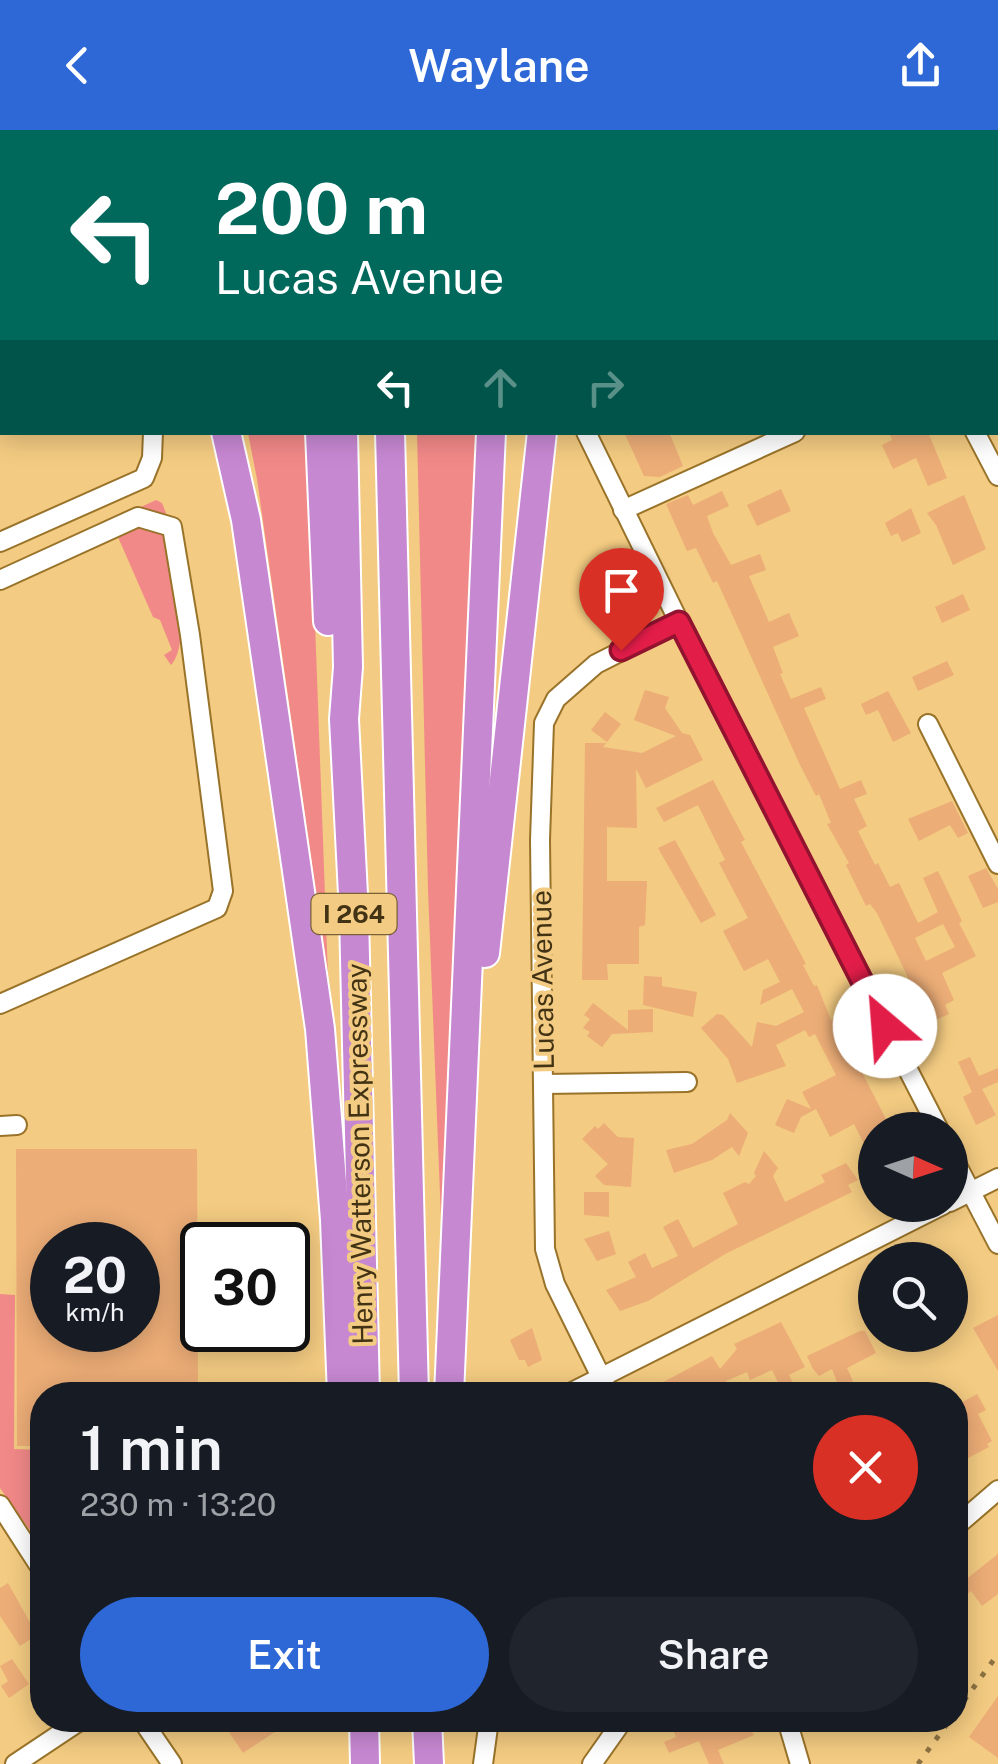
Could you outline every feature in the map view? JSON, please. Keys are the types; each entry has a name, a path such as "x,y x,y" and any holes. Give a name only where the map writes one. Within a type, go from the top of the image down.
{"highway":[{"path":"227,435 240,480 320,1029 334,1203 341,1382"},
{"path":"240,435 240,480"},
{"path":"320,435 330,668 344,719"},
{"name":"Henry Watterson Expressway","path":"342,435 348,667 344,719 354,914 365,1382"},
{"name":"Henry Watterson Expressway","path":"390,435 414,1382"},
{"path":"450,1382 491,435"},
{"path":"464,1032 481,990 542,435"},
{"path":"364,1732 365,1764"},
{"path":"427,1732 429,1764"}],"street":[{"path":"0,542 144,478 152,458 153,435"},
{"path":"587,435 930,1112"},
{"path":"623,510 788,435"},
{"path":"978,435 998,476"},
{"path":"0,580 138,516 172,527 223,891 217,908 0,1004"},
{"name":"Lucas Avenue","path":"605,1382 548,1266 543,1223 540,824 544,723 556,700 596,664 679,622"},
{"path":"928,724 998,864"},
{"path":"543,1084 686,1082"},
{"path":"968,1193 998,1178"},
{"path":"968,1186 998,1244"},
{"path":"614,1382 911,1222"},
{"path":"968,1515 998,1490"},
{"path":"0,1504 30,1551"},
{"path":"14,1764 63,1732"},
{"path":"150,1732 172,1764"},
{"path":"483,1764 487,1732"},
{"path":"592,1764 615,1732"},
{"path":"791,1732 800,1764"}],"shaded area":[{"path":"248,435 308,435 328,977"},
{"path":"417,435 475,435 476,510 442,1245 428,889"},
{"path":"156,500 166,513 181,615 178,653 171,665 164,655 172,650 160,620 153,617 111,521"},
{"path":"0,1294 15,1295 14,1449 30,1450 30,1530 0,1488"}],"building":[{"path":"625,435 670,435 683,466 660,477 644,476"},
{"path":"890,435 929,435 947,478 928,486 916,458 893,469 882,445 892,440"},
{"path":"781,489 791,511 757,526 747,505"},
{"path":"722,491 729,506 707,516 731,565 760,554 766,570 749,576 769,622 789,613 799,636 773,647 783,673 780,674 791,699 821,687 826,699 804,708 840,789 861,780 867,794 854,799 867,826 858,831 890,887 899,883 918,923 938,912 923,878 938,871 976,956 942,973 954,1000 945,1005 949,1014 933,1021 925,1013 877,913 870,904 866,906 846,865 849,863 827,824 831,823 819,794 816,796 800,765 717,581 713,583 696,548 687,551 666,504 688,495 693,505","holes":["943,924 955,947 926,961 915,938"]},
{"path":"964,495 986,549 953,565 927,513"},
{"path":"911,508 921,533 902,542 898,533 891,536 885,523"},
{"path":"593,582 616,588 605,611 586,606"},
{"path":"963,594 970,610 942,623 935,607"},
{"path":"947,661 954,675 918,691 912,677"},
{"path":"645,690 669,697 665,708 682,733 690,735 703,760 646,788 636,769 637,828 607,827 607,881 647,881 645,925 639,927 639,964 607,964 608,980 582,980 585,743 606,743 603,747 642,753 676,736 634,720"},
{"path":"888,691 911,733 893,742 878,710 866,715 861,704"},
{"path":"605,712 621,724 607,742 591,730"},
{"path":"713,780 831,1020 834,1018 882,1112 858,1112 858,1132 854,1124 830,1137 816,1109 801,1117 794,1133 775,1125 787,1099 811,1109 802,1092 836,1075 815,1034 809,1037 805,1030 776,1045 786,1066 737,1083 728,1059 701,1028 717,1014 723,1015 752,1047 757,1022 776,1026 804,1012 792,989 760,1005 763,990 780,982 768,959 744,971 723,931 748,918 719,863 725,860 698,805 664,822 656,808"},
{"path":"952,801 968,833 958,838 950,825 919,841 908,819"},
{"path":"675,840 716,915 701,923 658,848"},
{"path":"986,868 998,889 998,902 983,908 968,876"},
{"path":"644,976 662,977 662,986 697,992 693,1017 643,1005"},
{"path":"593,1003 628,1030 628,1010 653,1009 653,1032 612,1034 602,1047 583,1028 590,1019 584,1015"},
{"path":"970,1057 979,1076 998,1068 998,1082 982,1089 996,1115 976,1125 963,1097 972,1092 958,1062"},
{"path":"730,1113 748,1133 739,1156 732,1147 712,1160 674,1173 666,1150 692,1144 727,1120"},
{"path":"604,1123 618,1137 634,1138 631,1187 604,1185 595,1176 608,1164 582,1139"},
{"path":"16,1149 197,1149 197,1222 180,1222 180,1352 198,1352 198,1382 30,1382 30,1446 17,1446"},
{"path":"764,1151 778,1168 773,1176 785,1202 825,1182 821,1175 846,1163 858,1180 848,1185 852,1192 727,1253 648,1301 620,1311 606,1290 636,1277 628,1262 645,1253 652,1268 678,1256 663,1227 678,1219 693,1248 738,1224 723,1193 745,1182 749,1184 756,1176"},
{"path":"584,1192 609,1192 609,1217 584,1215"},
{"path":"609,1231 616,1254 597,1261 584,1239"},
{"path":"998,1315 998,1371 973,1328"},
{"path":"781,1322 805,1367 789,1375 792,1382 778,1382 772,1370 750,1380 747,1372 726,1382 663,1382 712,1356 720,1369 737,1349 734,1344"},
{"path":"532,1328 542,1360 528,1367 525,1360 519,1360 510,1340"},
{"path":"858,1332 858,1352 876,1353 847,1368 851,1382 837,1382 832,1369 819,1376 807,1356"},
{"path":"977,1394 986,1410 978,1414 992,1441 987,1444 989,1447 968,1458 968,1399"},
{"path":"998,1554 998,1594 982,1606 971,1591 968,1593 968,1578"},
{"path":"8,1583 30,1622 30,1640 20,1646 0,1616 0,1588"},
{"path":"12,1659 29,1684 9,1698 1,1686 8,1681 0,1666"},
{"path":"998,1696 998,1758 969,1737"},
{"path":"229,1732 275,1732 243,1753"},
{"path":"674,1732 754,1735 718,1750 724,1764 709,1764 699,1741 669,1753 664,1742 676,1737"}],"railway":[{"path":"968,1695 998,1654"},
{"path":"918,1764 941,1732"}],"route":[{"path":"621,650 679,622 885,1026"}]}
